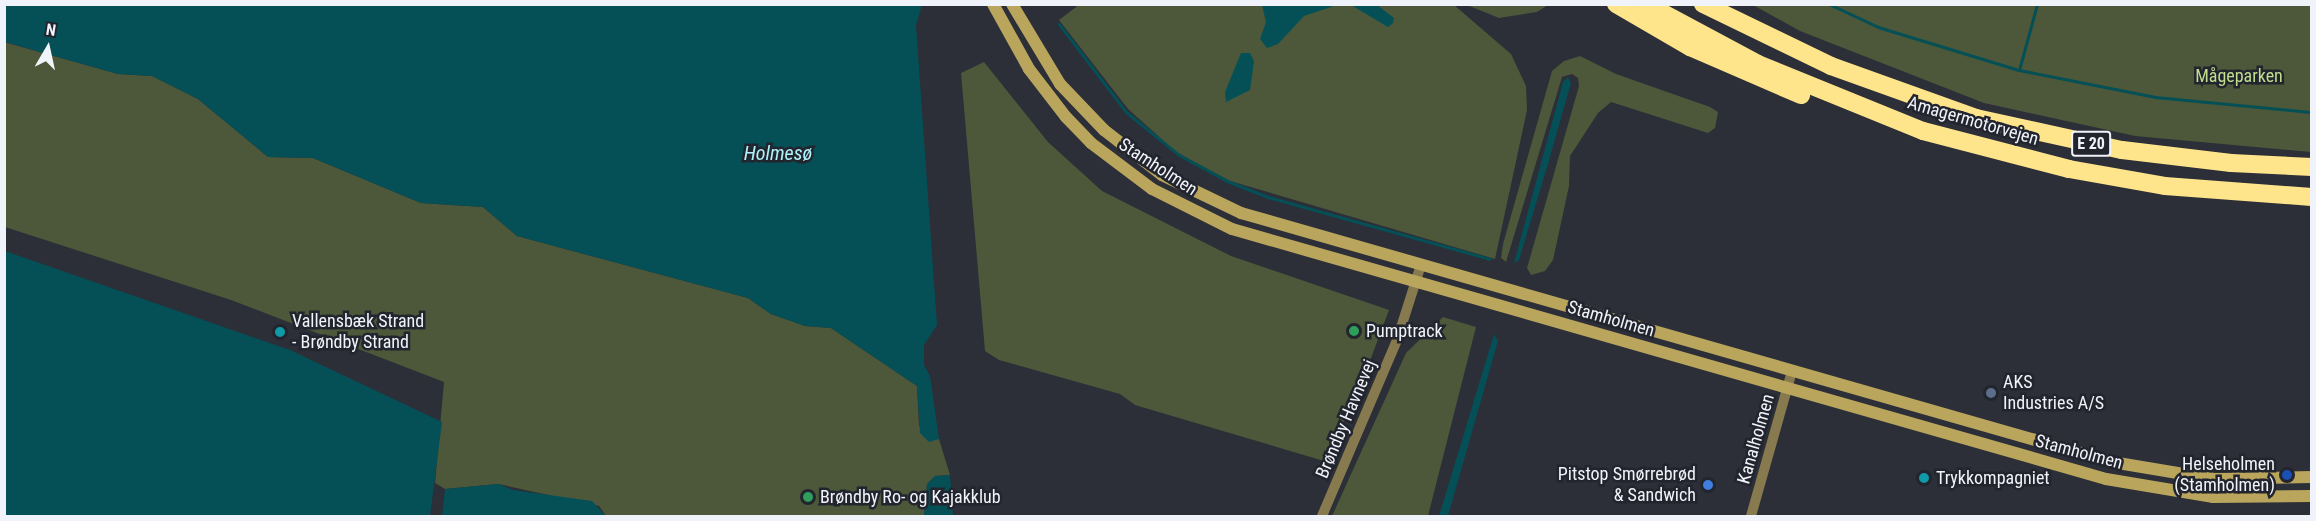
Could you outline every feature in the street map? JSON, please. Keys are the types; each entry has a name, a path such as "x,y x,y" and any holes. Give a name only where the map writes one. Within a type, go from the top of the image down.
{"highway":[{"path":"1617,4 1690,47 1764,82 1879,121 1923,131"},
{"name":"Amagermotorvejen","path":"1646,4 1758,64 1923,131 2069,169 2165,186 2312,196"},
{"name":"Amagermotorvejen","path":"1702,4 1785,45 1877,84 1976,118 2073,141 2211,161 2312,167"},
{"path":"1729,4 1877,84"}],"street":[{"name":"Stamholmen","path":"993,4 1029,69 1066,117 1119,167 1152,189 1232,228 2140,487 2213,496 2312,496"},
{"name":"Stamholmen","path":"1012,4 1044,61 1077,104 1125,148 1162,175 1241,213 1792,371 2148,470 2214,479 2312,477"},
{"name":"Brøndby Havnevej","path":"1322,516 1373,401 1421,265"},
{"name":"Kanalholmen","path":"1751,516 1792,371"}],"green space":[{"path":"1080,4 1454,5 1511,54 1526,86 1527,110 1495,259 1230,181 1176,152 1128,109 1059,20"},
{"path":"1467,5 1548,5 1537,12 1499,18"},
{"name":"Mågeparken","path":"1753,5 2311,5 2311,152 2135,136 1984,103 1800,31"},
{"path":"4,42 118,74 152,76 198,99 268,157 313,158 421,203 483,207 517,236 748,298 771,314 805,326 831,328 917,386 919,425 929,440 939,439 950,475 935,476 927,484 924,516 606,516 599,506 498,484 445,489 435,483 444,382 231,300 5,227"},
{"path":"1580,56 1616,74 1710,107 1718,112 1715,128 1708,133 1611,102 1598,113 1570,156 1569,186 1553,260 1545,271 1531,275 1527,268 1579,86 1578,78 1572,74 1562,77 1506,262 1501,258 1503,244 1552,71 1564,61"},
{"path":"984,62 1048,142 1102,191 1231,256 1389,310 1356,398 1324,461 1135,405 1120,394 999,360 985,351 961,73"},
{"path":"1443,317 1476,327 1428,516 1332,516 1406,353"}],"water":[{"path":"1262,4 1337,5 1304,16 1278,44 1267,48 1260,39 1266,22"},
{"name":"Holmesø","path":"4,5 922,5 916,25 937,325 924,345 924,365 930,376 939,439 929,442 920,433 917,386 831,328 805,326 771,314 748,298 517,236 483,207 421,203 313,158 268,157 198,99 152,76 118,74 5,42"},
{"path":"1351,5 1377,5 1394,18 1393,23 1388,27"},
{"path":"1241,53 1250,53 1254,61 1250,90 1226,102 1225,92"},
{"path":"1568,77 1571,83 1548,164 1519,260 1514,263 1563,82"},
{"path":"5,251 290,350 442,422 430,516 5,516"},
{"path":"1494,334 1498,341 1448,516 1439,516"},
{"path":"950,475 953,516 924,516 927,484 935,476"},
{"path":"498,484 513,490 592,501 606,516 442,516 445,489"}],"waterway":[{"path":"1829,4 1878,27 2019,70 2155,97 2312,112"},
{"path":"2019,70 2037,4"},
{"path":"1059,24 1126,112 1179,155 1227,181 1268,197 1490,259"}],"place":[{"name":"Pumptrack","path":"1354,331"},
{"name":"Vallensbæk Strand - Brøndby Strand","path":"280,332"},
{"name":"AKS Industries A/S","path":"1991,393"},
{"name":"Helseholmen (Stamholmen)","path":"2287,475"},
{"name":"Trykkompagniet","path":"1924,478"},
{"name":"Pitstop Smørrebrød & Sandwich","path":"1708,485"},
{"name":"Brøndby Ro- og Kajakklub","path":"808,497"}]}
